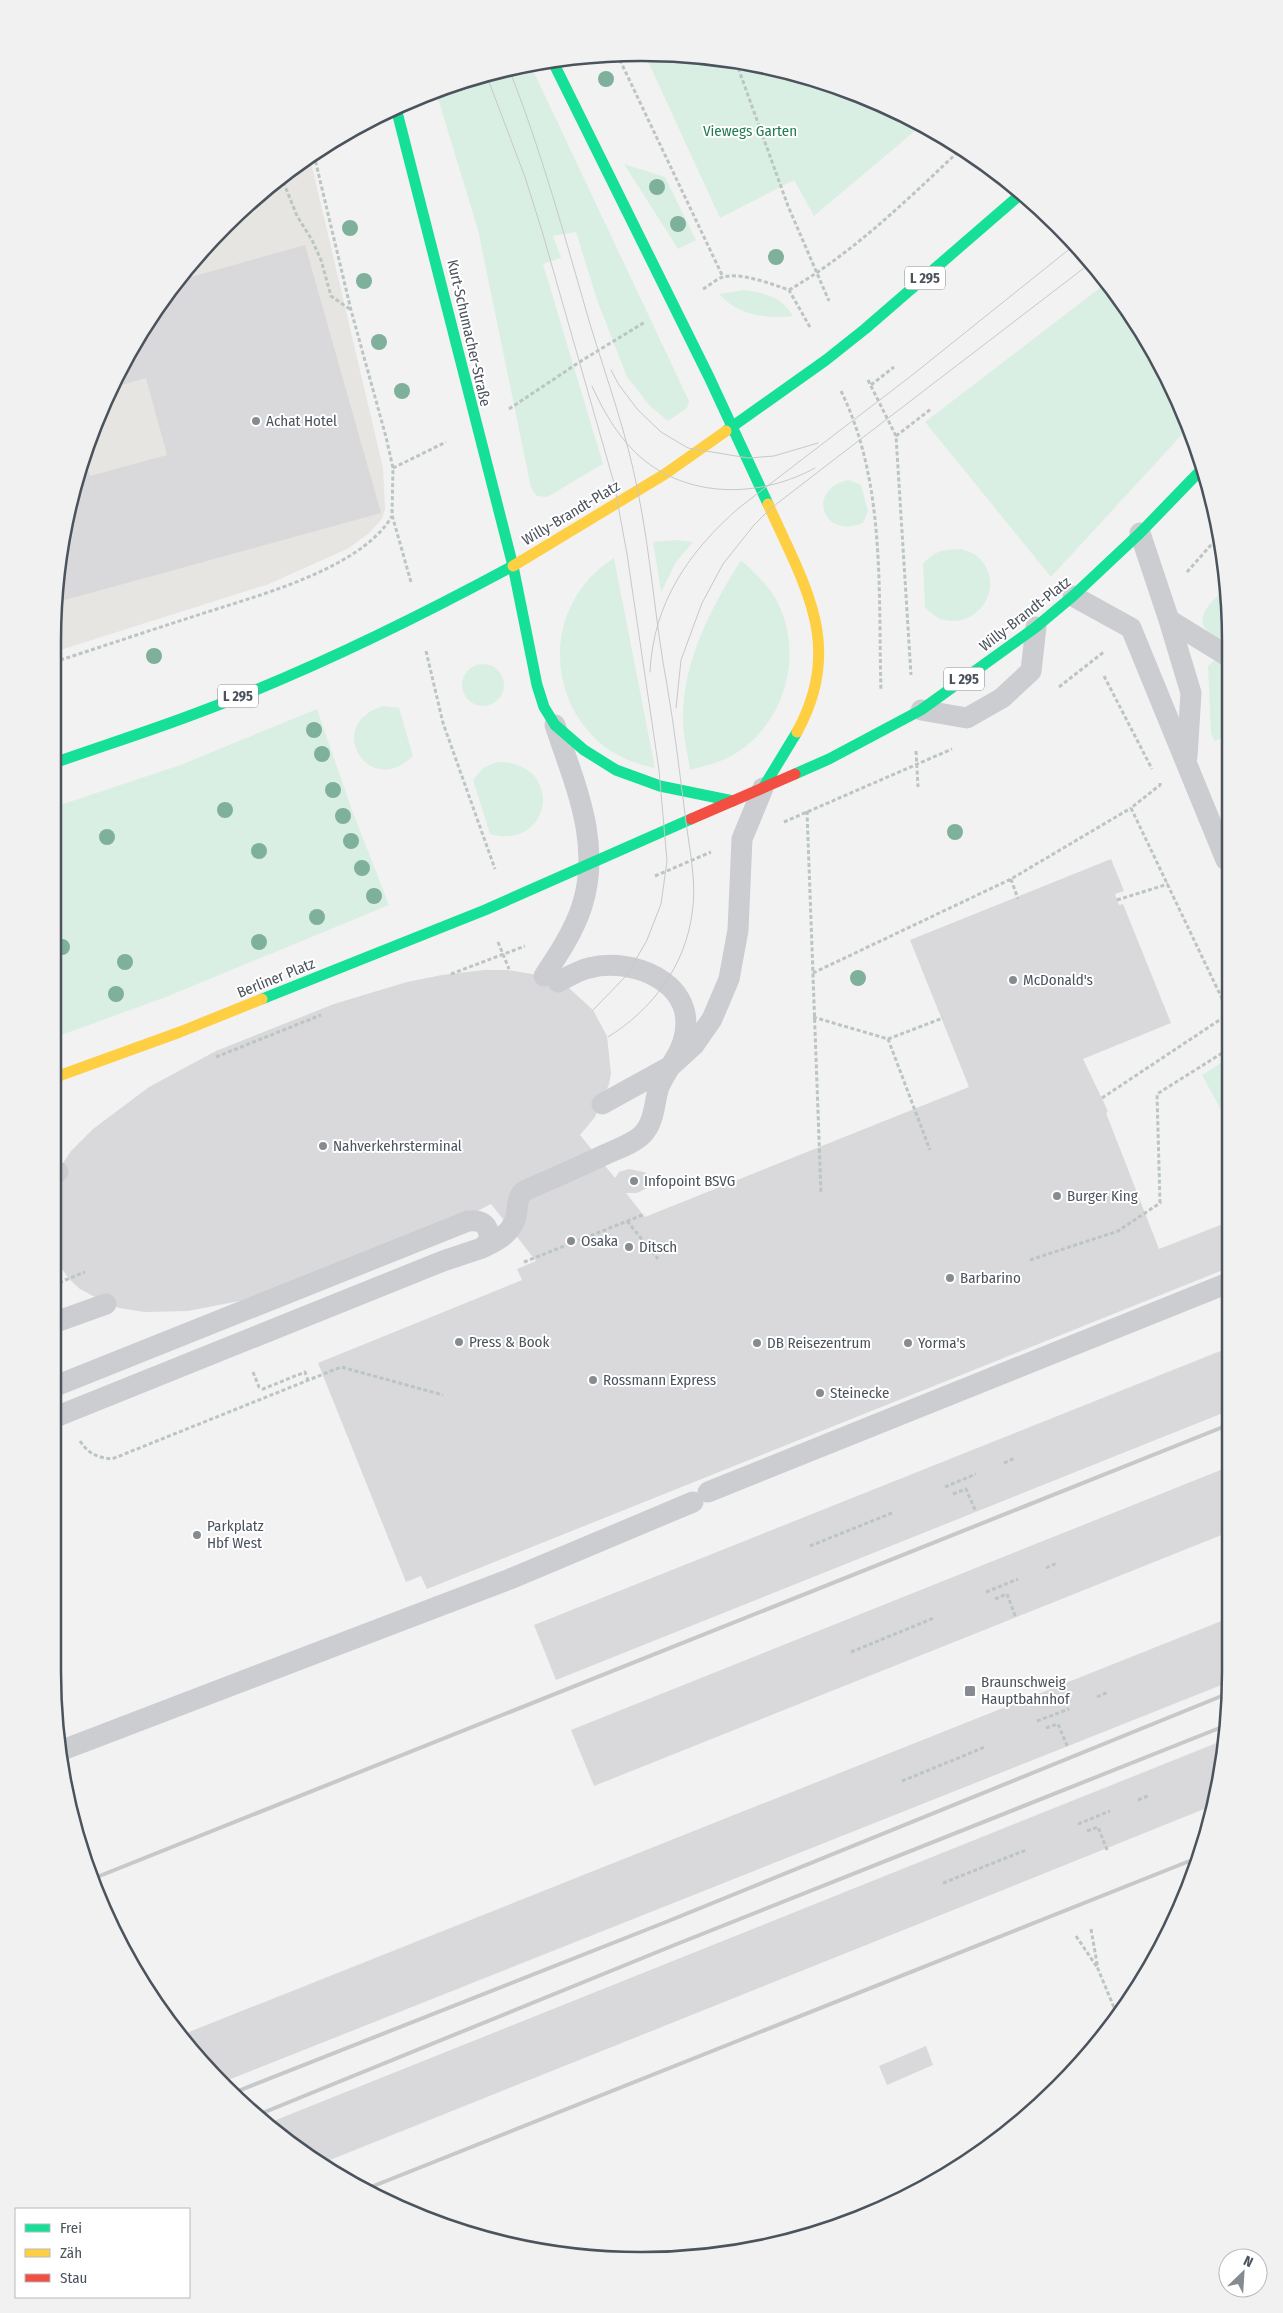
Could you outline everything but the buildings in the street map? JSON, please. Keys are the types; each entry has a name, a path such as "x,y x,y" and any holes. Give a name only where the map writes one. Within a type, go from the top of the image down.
{"main road":[{"path":"556,68 734,426 800,573 813,607 820,633 820,660 816,683 803,722 763,788"},
{"name":"Kurt-Schumacher-Straße","path":"398,115 513,566 537,685 544,707 555,725 584,750 616,770 660,786 732,801"},
{"name":"Willy-Brandt-Platz","path":"61,761 252,691 419,617 513,566 665,474 734,426 866,329 1016,198"},
{"name":"Willy-Brandt-Platz","path":"507,900 829,759 922,710 1036,627 1073,596 1140,533 1197,474"},
{"name":"Berliner Platz","path":"61,1075 180,1032 507,900"}],"lane":[{"path":"1140,533 1191,692 1187,762"},
{"path":"1073,596 1131,628 1222,850"},
{"path":"1169,620 1222,653"},
{"path":"922,710 967,718 1002,698 1031,671 1036,627"},
{"path":"61,1415 434,1265 482,1248 502,1238 510,1229 516,1217 519,1196 524,1191 623,1147 644,1133 651,1120 660,1086 682,1049 686,1031 684,1012 680,1002 666,983 641,969 607,966 589,968 551,979 556,957 582,907 591,864 590,842 578,794 555,725"},
{"path":"602,1104 671,1066 694,1045 712,1019 729,979 738,930 742,839 763,788"},
{"path":"61,1384 468,1221 477,1220 486,1224 490,1232 489,1241 482,1248"},
{"path":"66,1749 500,1582 700,1497 1222,1285"},
{"path":"61,1321 106,1304"}],"path":[{"path":"621,62 723,277"},
{"path":"739,69 788,206 829,302"},
{"path":"788,290 817,273 897,209 956,154"},
{"path":"316,161 351,310 393,468 392,515 404,553"},
{"path":"284,184 296,216 312,240 322,260 331,296 351,310"},
{"path":"706,288 723,277 739,277 769,283 788,290 804,314"},
{"path":"510,409 582,361 648,321"},
{"path":"871,386 894,367"},
{"path":"868,380 896,436 911,681"},
{"path":"845,399 861,439 874,500 881,694"},
{"path":"896,436 931,408"},
{"path":"393,468 430,450"},
{"path":"61,660 280,588 320,571 348,557 384,528 392,515"},
{"path":"1186,573 1213,542"},
{"path":"427,656 443,722 493,864"},
{"path":"813,974 1010,879 1131,808 1160,784 1104,676"},
{"path":"915,747 918,787"},
{"path":"1131,808 1222,998"},
{"path":"807,811 813,1017 821,1194"},
{"path":"650,878 742,839"},
{"path":"1010,879 1018,899"},
{"path":"1117,900 1168,884"},
{"path":"496,935 509,969"},
{"path":"451,974 527,945"},
{"path":"813,1017 888,1039 943,1018"},
{"path":"1102,1098 1222,1018"},
{"path":"888,1039 930,1150"},
{"path":"1030,1260 1118,1231 1160,1203 1157,1094 1222,1053"},
{"path":"627,1221 658,1259"},
{"path":"61,1282 85,1272"},
{"path":"80,1441 87,1452 98,1458 112,1459 340,1367 443,1395"},
{"path":"252,1370 259,1387 263,1389 305,1372 308,1380"},
{"path":"1004,1463 1015,1458"},
{"path":"945,1487 976,1474"},
{"path":"953,1494 966,1489 976,1512"},
{"path":"810,1546 892,1513"},
{"path":"1046,1568 1057,1564"},
{"path":"986,1592 1018,1579"},
{"path":"995,1599 1007,1594 1016,1618"},
{"path":"851,1652 934,1618"},
{"path":"1097,1697 1108,1692"},
{"path":"1037,1721 1069,1709"},
{"path":"1046,1728 1058,1724 1068,1748"},
{"path":"902,1780 985,1747"},
{"path":"1138,1800 1150,1795"},
{"path":"1078,1824 1110,1811"},
{"path":"1087,1831 1098,1827 1108,1852"},
{"path":"943,1883 1026,1850"},
{"path":"1092,1929 1098,1969"},
{"path":"1076,1936 1098,1969 1114,2008"}],"shaded area":[{"name":"Achat Hotel","path":"311,164 383,468 385,509 382,519 369,533 349,548 269,584 61,650 62,604 72,528 92,455 105,419 121,385 159,319 205,259 259,205"}],"green space":[{"name":"Viewegs Garten","path":"648,61 717,66 755,72 792,81 864,105 916,130 814,216 794,180 720,218"},
{"path":"533,71 689,401 687,408 668,421 650,406 627,377 597,300 576,232 553,236 561,258 543,264 603,464 547,497 537,496 531,488 478,230 438,98 491,81"},
{"path":"624,164 665,177 696,240 678,249"},
{"path":"1101,287 1144,351 1162,385 1183,433 1051,577 925,422"},
{"path":"743,290 765,294 778,300 784,304 793,316 773,317 753,314 735,307 719,294"},
{"path":"849,480 861,485 868,511 863,523 849,526 837,525 829,519 824,511 823,502 827,492 836,485"},
{"path":"675,540 693,542 676,562 661,592 653,542"},
{"path":"961,549 977,556 987,569 990,581 989,593 984,604 966,618 954,621 940,619 925,607 923,564 936,553"},
{"path":"614,558 655,768 620,756 592,735 573,708 562,677 560,644 568,612 586,582"},
{"path":"741,560 759,577 778,602 787,631 790,654 788,675 782,697 772,716 759,734 743,749 723,760 690,770 683,720 687,677 700,636 709,616"},
{"path":"1220,594 1222,640 1209,632 1203,623 1205,612"},
{"path":"1213,661 1222,664 1222,738 1215,741 1211,733 1208,666"},
{"path":"479,664 487,664 498,670 504,685 498,700 487,706 479,706 468,700 462,689 462,681 468,670"},
{"path":"383,706 399,708 413,756 396,767 381,769 368,764 359,754 354,741 356,728 365,715"},
{"path":"317,709 352,810 389,905 166,997 61,1035 61,805 183,764"},
{"path":"497,762 519,766 534,775 541,789 543,804 538,819 527,830 511,836 490,834 473,780 483,768"},
{"path":"1222,1062 1222,1112 1202,1075"}],"tram line":[{"path":"512,76 552,195 633,470 646,540 692,868 694,891 692,914 688,933 674,969 664,985 639,1014 608,1037"},
{"path":"489,82 525,177 542,231 614,483 627,554 659,770 667,861 661,904 647,940 627,975 593,1010"},
{"path":"650,672 658,623 666,601 690,560 722,524 740,507 911,376 1069,249"},
{"path":"676,708 681,660 702,603 723,564 754,525 770,509 1085,267"},
{"path":"611,370 619,385 638,410 661,432 688,448 748,458 774,456 818,443"},
{"path":"592,386 614,427 628,445 645,461 664,473 685,482 706,488 751,489 794,478 815,468"}],"railway":[{"path":"99,1876 1222,1427"},
{"path":"240,2090 666,1922 1221,1696"},
{"path":"264,2112 672,1946 1219,1728"},
{"path":"374,2186 1190,1861"}],"traffic: fast":[{"path":"556,68 709,377 768,504"},
{"path":"398,115 513,566"},
{"path":"726,431 826,360 865,329 1016,198"},
{"path":"795,774 829,759 921,710 1036,627 1073,596 1140,533 1197,474"},
{"path":"513,566 537,685 544,707 555,725 584,750 616,770 660,786 733,801"},
{"path":"61,761 179,720 278,681 436,607 513,566"},
{"path":"763,788 797,732"},
{"path":"262,999 485,910 691,819"}],"traffic: slow":[{"path":"513,566 665,474 726,431"},
{"path":"768,504 806,589 814,616 818,643 818,671 811,701 797,732"},
{"path":"61,1075 180,1032 262,999"}],"traffic: jam":[{"path":"691,819 795,774"}],"place":[{"name":"Achat Hotel","path":"256,421"},
{"name":"McDonald's","path":"1013,980"},
{"name":"Nahverkehrsterminal","path":"323,1146"},
{"name":"Infopoint BSVG","path":"634,1181"},
{"name":"Burger King","path":"1057,1196"},
{"name":"Osaka","path":"571,1241"},
{"name":"Ditsch","path":"629,1247"},
{"name":"Barbarino","path":"950,1278"},
{"name":"Press & Book","path":"459,1342"},
{"name":"DB Reisezentrum","path":"757,1343"},
{"name":"Yorma's","path":"908,1343"},
{"name":"Rossmann Express","path":"593,1380"},
{"name":"Steinecke","path":"820,1393"},
{"name":"Parkplatz Hbf West","path":"197,1535"},
{"name":"Braunschweig Hauptbahnhof","path":"970,1691"}]}
